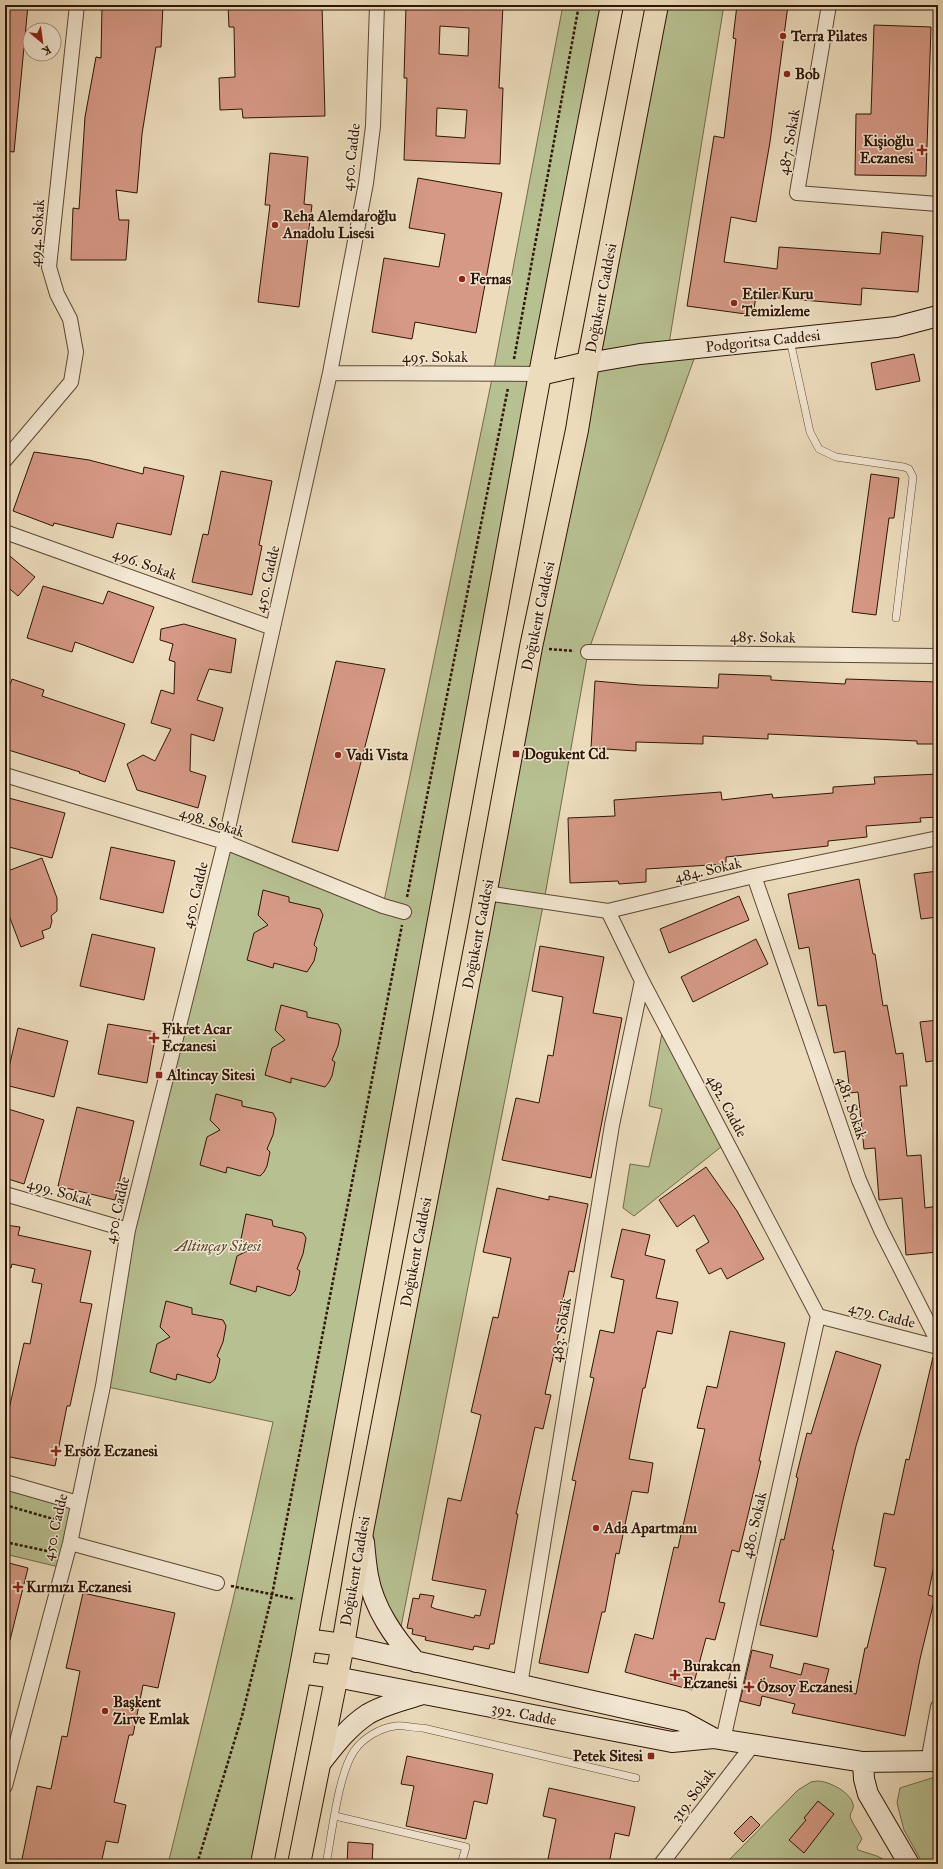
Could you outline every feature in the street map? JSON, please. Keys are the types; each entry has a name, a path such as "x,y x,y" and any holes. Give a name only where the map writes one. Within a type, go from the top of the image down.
{"main road":[{"path":"262,1864 306,1640 540,374 612,5"},
{"name":"Doğukent Caddesi","path":"299,1864 343,1645 363,1526 486,893 531,647 577,430 588,363 657,5"},
{"name":"Podgoritsa Caddesi","path":"588,363 640,354 896,326 938,316"},
{"path":"540,374 588,363"},
{"path":"363,1526 368,1576 376,1602 390,1629 416,1662"},
{"path":"306,1640 343,1645"},
{"name":"392. Cadde","path":"343,1645 682,1721 718,1739 752,1746 863,1762 933,1761"},
{"path":"300,1672 336,1677"},
{"name":"392. Cadde","path":"336,1677 672,1742 718,1739"},
{"path":"319,1764 341,1737 364,1717 381,1708 421,1694"},
{"path":"863,1762 864,1779 868,1794 909,1864"}],"street":[{"name":"494. Sokak","path":"5,460 71,382 76,352 70,318 57,294 49,267 77,5"},
{"name":"450. Cadde","path":"5,1786 7,1769 74,1525 103,1386 128,1230 225,842 330,373 366,183 373,126 377,5"},
{"name":"487. Sokak","path":"829,5 797,193 938,204"},
{"name":"495. Sokak","path":"330,373 540,374"},
{"name":"496. Sokak","path":"5,532 273,628"},
{"name":"485. Sokak","path":"588,652 938,656"},
{"name":"498. Sokak","path":"5,775 225,842 383,906 404,912"},
{"name":"484. Sokak","path":"486,893 608,911 754,876 938,838"},
{"name":"481. Sokak","path":"754,876 859,1180 881,1230 938,1342"},
{"name":"482. Cadde","path":"608,911 642,981 818,1316"},
{"name":"483. Sokak","path":"520,1685 612,1125 642,981"},
{"name":"499. Sokak","path":"5,1194 128,1230"},
{"name":"479. Cadde","path":"818,1316 938,1347"},
{"name":"480. Sokak","path":"718,1739 818,1316"},
{"path":"5,1482 78,1503"},
{"path":"68,1549 217,1583"},
{"path":"933,1761 938,1707"},
{"name":"319. Sokak","path":"661,1864 752,1746"}],"lane":[{"path":"789,338 810,432 813,441 819,450 836,457 904,467 910,469 914,479 896,618"},
{"path":"326,1864 344,1774 354,1751 365,1740 378,1731 396,1726 423,1728 636,1778"},
{"path":"336,1816 466,1847 461,1864"}],"path":[{"path":"197,1864 242,1716 272,1595 404,912 511,374 579,5"},
{"path":"531,647 588,652"},
{"path":"5,1505 74,1525"},
{"path":"5,1542 68,1549"}],"green space":[{"name":"Altinçay Sitesi","path":"563,5 612,5 261,1864 168,1864 232,1604 273,1422 103,1386 128,1230 225,842 383,906 493,374"},
{"path":"657,5 724,5 668,350 698,348 588,652 544,901 398,1642 389,1629 363,1526"},
{"path":"663,1027 721,1147 634,1216 623,1208 630,1164 649,1167 662,1109 649,1106"},
{"path":"5,1482 78,1503 63,1568 5,1554"},
{"path":"938,1776 938,1864 923,1864 904,1830 897,1803 900,1788"},
{"path":"822,1781 833,1785 848,1795 851,1800 853,1808 850,1817 862,1839 857,1847 858,1850 877,1856 892,1864 725,1864 798,1790 811,1782"}],"building":[{"path":"5,5 28,5 26,22 22,22 23,62 14,152 5,151"},
{"path":"102,5 163,5 161,47 156,47 142,134 137,193 116,190 119,220 129,220 126,260 71,260 73,208 79,209 85,117 96,57 101,58"},
{"path":"228,5 322,5 325,116 243,118 242,109 220,110 219,78 235,77 234,27 229,27"},
{"path":"406,5 503,5 499,88 503,88 500,164 404,160 407,78 404,78","holes":["440,26 469,28 468,56 439,54","437,108 467,110 465,138 436,136"]},
{"path":"737,5 788,5 770,142 756,222 731,217 724,262 777,269 779,247 880,254 882,232 923,236 918,292 862,288 861,305 756,296 753,315 687,306 714,136 724,138 736,39 733,38"},
{"path":"874,25 931,27 926,176 855,175 856,114 871,114"},
{"path":"270,153 308,157 304,204 312,205 299,307 258,302 270,205 265,205"},
{"name":"Fernas","path":"418,178 502,193 476,333 415,322 412,339 372,332 384,258 439,267 445,234 409,228"},
{"path":"914,354 920,381 876,390 871,363"},
{"path":"34,452 89,460 143,474 144,467 184,476 171,535 117,523 113,538 54,523 53,526 13,511"},
{"path":"221,471 272,481 259,545 262,546 252,595 192,582 203,534 208,535"},
{"path":"871,474 899,478 894,518 889,518 876,615 852,612"},
{"path":"5,552 35,577 18,596 5,585"},
{"path":"43,586 103,604 108,591 154,607 133,663 75,642 72,652 27,638"},
{"path":"184,624 236,639 231,673 209,669 197,700 223,708 214,741 191,734 190,771 206,776 198,808 137,790 127,764 143,755 155,761 171,729 151,723 161,690 174,694 175,662 169,660 173,644 160,640 161,629"},
{"name":"Vadi Vista","path":"336,661 385,669 338,851 292,842"},
{"path":"719,674 771,676 771,680 845,684 846,679 938,682 938,744 917,744 917,741 768,734 768,739 703,736 703,744 636,742 636,751 591,748 595,681 640,685 718,688"},
{"path":"12,679 44,690 42,696 125,724 105,782 79,773 80,772 5,749 5,699"},
{"path":"938,774 938,817 920,818 921,822 866,826 867,837 828,841 828,846 726,857 726,864 646,869 646,882 619,884 618,881 570,883 568,818 615,816 614,800 721,792 722,800 772,794 773,798 833,793 833,787 875,784 874,777"},
{"path":"5,797 65,813 52,858 5,846"},
{"path":"111,847 175,861 163,913 100,899"},
{"path":"42,858 57,898 57,911 51,916 52,921 50,928 42,931 44,938 21,947 5,905 5,872"},
{"path":"938,871 938,917 921,919 914,874"},
{"path":"859,879 873,954 875,954 883,1006 887,1005 896,1054 903,1053 907,1086 900,1086 907,1156 921,1155 925,1208 938,1206 938,1252 906,1255 902,1198 879,1200 875,1148 864,1149 858,1092 850,1093 845,1051 834,1053 826,1005 818,1006 809,947 799,949 788,894"},
{"path":"263,890 289,897 289,902 320,909 323,915 314,945 317,948 314,961 307,972 274,963 273,968 247,960 254,933 268,925 258,915"},
{"path":"739,896 749,920 669,953 660,929"},
{"path":"92,934 155,948 144,1000 80,986"},
{"path":"756,939 768,964 693,1002 681,977"},
{"path":"540,946 604,957 593,1013 622,1018 591,1178 502,1160 516,1098 539,1103 548,1055 553,1056 563,997 532,991"},
{"path":"281,1005 307,1012 307,1017 338,1024 341,1030 338,1046 332,1060 335,1062 332,1076 325,1087 291,1078 291,1083 265,1075 272,1048 285,1040 275,1030"},
{"path":"938,1020 938,1060 926,1062 920,1022"},
{"path":"108,1024 156,1032 147,1083 98,1074"},
{"path":"18,1028 68,1041 54,1097 5,1085"},
{"path":"216,1094 242,1101 242,1106 273,1113 276,1119 273,1135 267,1149 270,1152 267,1166 260,1176 227,1167 226,1173 200,1165 207,1137 220,1130 210,1120"},
{"path":"77,1107 134,1121 115,1200 58,1186"},
{"path":"5,1108 44,1120 24,1184 5,1178"},
{"path":"706,1167 737,1211 764,1259 727,1279 721,1268 709,1274 696,1250 709,1242 694,1215 677,1227 659,1200"},
{"path":"497,1188 549,1200 549,1196 588,1204 574,1272 569,1271 556,1331 559,1331 545,1394 551,1395 543,1429 535,1427 516,1514 518,1514 494,1644 490,1644 489,1649 474,1646 473,1650 425,1640 426,1637 412,1634 413,1629 407,1628 413,1598 419,1599 420,1594 434,1596 431,1607 474,1618 475,1615 480,1616 486,1590 432,1580 448,1498 461,1501 481,1415 471,1412 493,1317 498,1318 511,1258 483,1252"},
{"path":"246,1214 272,1220 273,1226 303,1233 306,1238 303,1254 297,1269 300,1271 297,1285 295,1291 290,1296 257,1286 256,1292 230,1284 237,1256 251,1249 241,1239"},
{"path":"5,1225 20,1227 18,1235 91,1251 80,1302 92,1304 70,1406 67,1406 55,1466 5,1456 5,1427 24,1343 30,1344 42,1284 32,1282 35,1269 12,1264 11,1268 5,1268"},
{"path":"622,1229 650,1235 645,1255 665,1260 656,1298 678,1302 672,1334 657,1331 645,1388 643,1388 629,1459 653,1463 648,1493 632,1491 619,1554 616,1553 605,1612 602,1612 588,1673 539,1663 576,1481 572,1480 594,1378 590,1377 600,1330 614,1333 624,1280 611,1277"},
{"path":"166,1301 192,1308 192,1314 223,1320 226,1326 223,1342 217,1356 220,1359 215,1379 210,1383 177,1374 176,1380 150,1372 157,1344 170,1337 160,1327"},
{"path":"730,1331 785,1343 759,1461 761,1461 739,1552 732,1550 719,1602 725,1603 715,1640 706,1638 692,1690 625,1672 635,1634 653,1639 674,1547 678,1548 705,1429 697,1428 707,1386 717,1388"},
{"path":"836,1351 881,1365 856,1446 843,1500 832,1550 834,1550 817,1637 760,1625 781,1539 784,1540 798,1478 796,1477 807,1433 811,1434"},
{"path":"933,1357 938,1358 938,1546 928,1595 935,1597 920,1659 905,1736 792,1713 795,1704 762,1696 760,1706 740,1701 752,1650 773,1655 770,1667 801,1675 804,1663 829,1669 824,1688 856,1694 865,1648 867,1648 886,1568 874,1566 884,1513 894,1515 906,1459 909,1460"},
{"path":"5,1562 28,1568 10,1640 5,1639"},
{"path":"83,1593 175,1613 158,1688 143,1685 133,1735 129,1735 114,1802 126,1805 118,1843 106,1841 101,1864 21,1864 37,1786 51,1789 62,1736 67,1737 80,1671 66,1668"},
{"path":"407,1756 493,1774 487,1804 474,1801 466,1839 406,1826 414,1786 401,1784"},
{"path":"549,1788 635,1807 629,1836 615,1833 609,1864 573,1864 548,1859 556,1819 543,1816"},
{"path":"818,1801 834,1814 804,1853 789,1840 806,1820 804,1818"},
{"path":"751,1816 760,1825 743,1842 734,1833"},
{"path":"348,1842 373,1844 372,1864 347,1864"}],"place":[{"name":"Terra Pilates","path":"783,36"},
{"name":"Bob","path":"787,74"},
{"name":"Kişioğlu Eczanesi","path":"922,150"},
{"name":"Reha Alemdaroğlu Anadolu Lisesi","path":"275,225"},
{"name":"Fernas","path":"462,279"},
{"name":"Etiler Kuru Temizleme","path":"734,303"},
{"name":"Dogukent Cd.","path":"516,754"},
{"name":"Vadi Vista","path":"338,755"},
{"name":"Fikret Acar Eczanesi","path":"154,1038"},
{"name":"Altincay Sitesi","path":"159,1075"},
{"name":"Ersöz Eczanesi","path":"56,1451"},
{"name":"Ada Apartmanı","path":"596,1528"},
{"name":"Kırmızı Eczanesi","path":"18,1587"},
{"name":"Burakcan Eczanesi","path":"675,1675"},
{"name":"Özsoy Eczanesi","path":"749,1687"},
{"name":"Başkent Zirve Emlak","path":"105,1711"},
{"name":"Petek Sitesi","path":"651,1756"}]}
